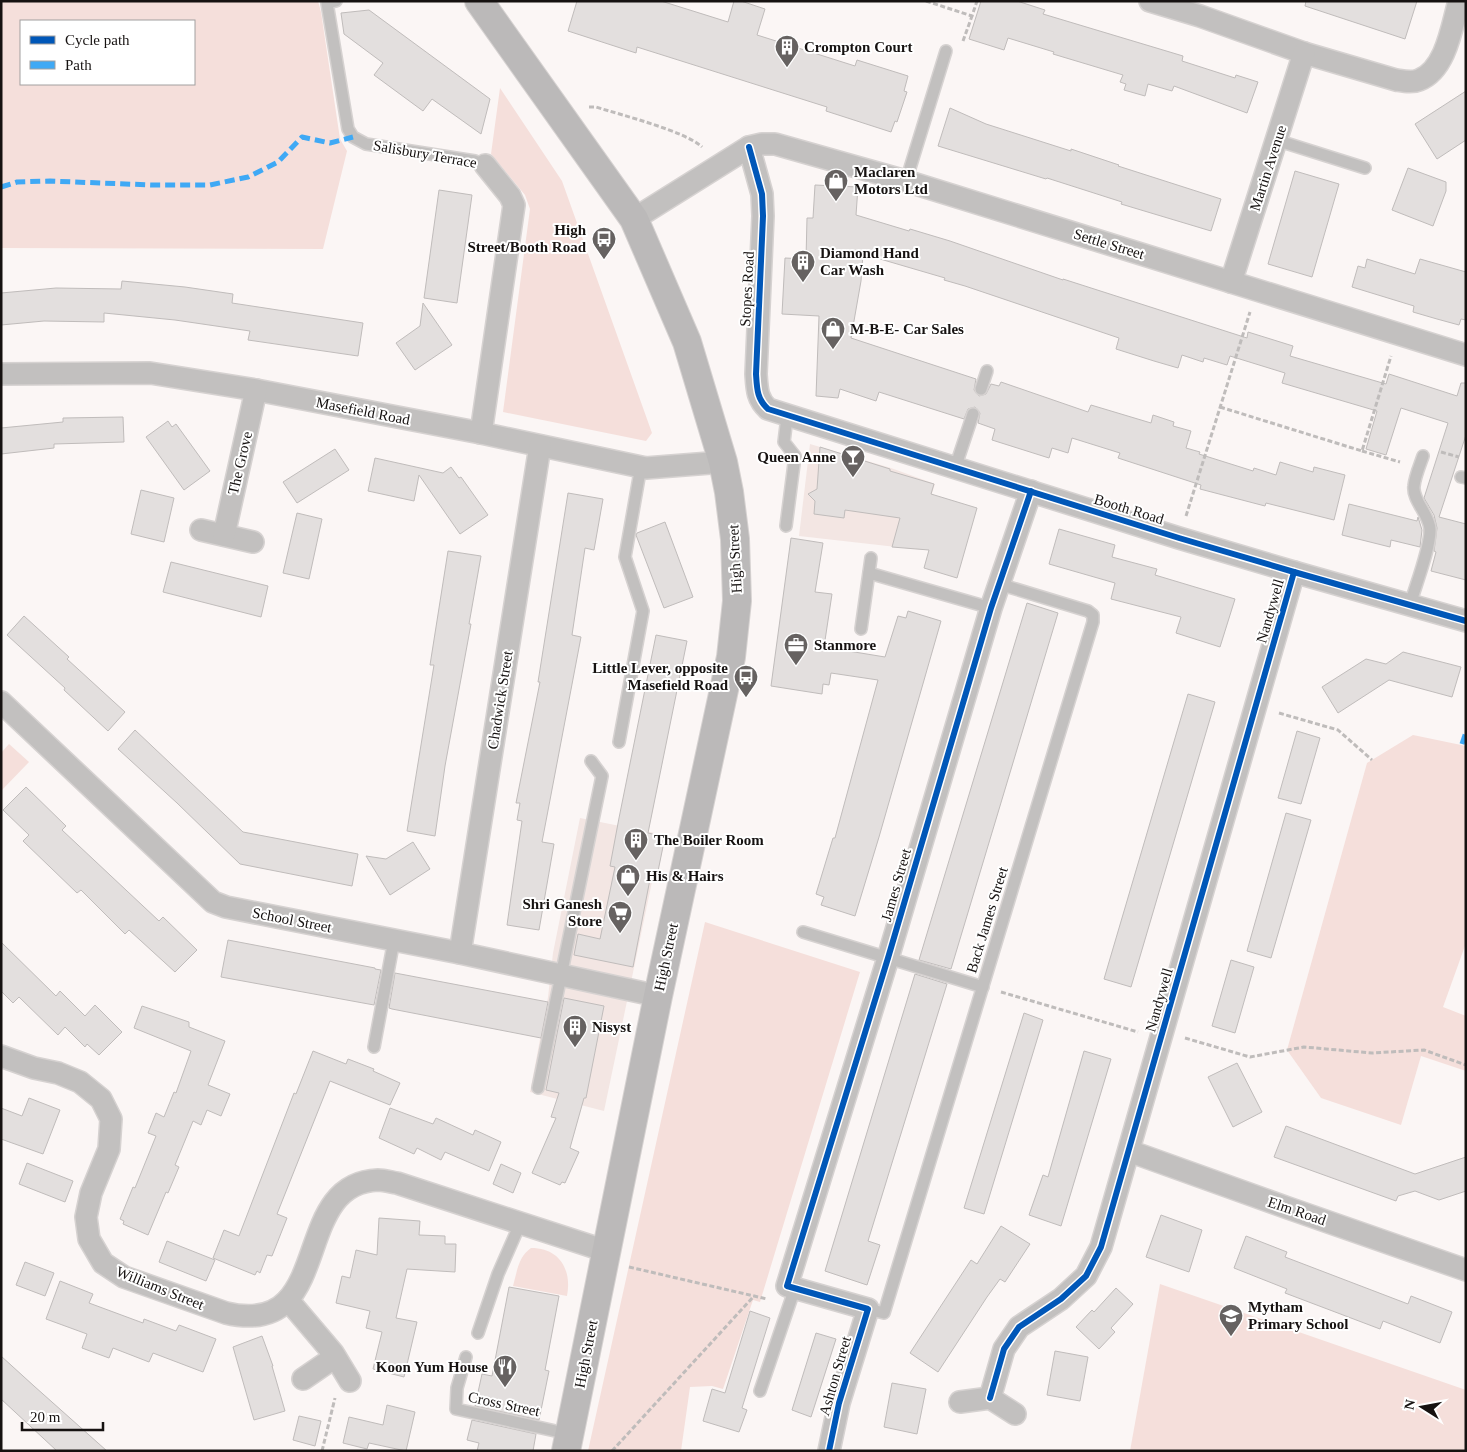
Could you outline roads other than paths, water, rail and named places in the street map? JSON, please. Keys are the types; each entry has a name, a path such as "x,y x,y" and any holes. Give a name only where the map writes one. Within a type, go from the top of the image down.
{"main road":[{"path":"479,1 634,219 687,342 723,462"},
{"name":"High Street","path":"568,1442 658,996 731,657 737,601 736,539 723,462"}],"street":[{"path":"1150,1 1202,9 1304,53 1408,82 1419,80 1430,73 1442,60 1459,1"},
{"name":"Martin Avenue","path":"1231,282 1304,53"},
{"name":"Settle Street","path":"750,146 762,144 788,147 906,181 1466,355"},
{"path":"634,219 750,146"},
{"name":"Stopes Road","path":"750,146 762,194 763,216 756,374 757,391 760,402 768,409 787,417"},
{"name":"Salisbury Terrace","path":"481,433 514,205 510,196 485,165"},
{"name":"Masefield Road","path":"1,374 150,373 256,390 481,433 646,468 723,462"},
{"name":"The Grove","path":"224,535 256,390"},
{"name":"Booth Road","path":"787,417 1179,538 1466,621"},
{"name":"Chadwick Street","path":"460,953 540,446"},
{"name":"James Street","path":"791,1287 991,608 1031,492"},
{"path":"201,530 253,542"},
{"name":"Nandywell","path":"990,1398 1004,1349 1018,1327 1061,1299 1086,1276 1102,1247 1294,572"},
{"name":"School Street","path":"1,702 213,902 226,907 460,953 658,996"},
{"name":"Williams Street","path":"1,1056 34,1068 58,1073 80,1082 101,1099 111,1119 109,1149 92,1193 86,1217 89,1239 103,1263 124,1276 226,1313 255,1317 267,1314 288,1300 301,1282 322,1222 330,1209 340,1195 352,1187 365,1182 380,1180 397,1183 520,1224 605,1256"},
{"name":"Elm Road","path":"1129,1151 1466,1270"},
{"path":"791,1287 868,1309"},
{"path":"288,1300 343,1368 303,1379"},
{"name":"Ashton Street","path":"829,1451 839,1403 868,1309"},
{"path":"960,1402 990,1398 1015,1414"}],"lane":[{"name":"Salisbury Terrace","path":"330,2 348,129 353,137 366,144 475,161 485,165"},
{"path":"906,181 946,51"},
{"path":"1276,140 1365,168"},
{"path":"981,389 987,371"},
{"path":"955,468 973,414"},
{"path":"786,526 795,456 784,442 787,417"},
{"path":"1410,605 1430,530 1428,517 1415,494 1414,486 1423,456"},
{"path":"620,742 643,611 625,557 640,466"},
{"path":"860,629 871,558"},
{"path":"869,573 991,608"},
{"name":"Back James Street","path":"868,1309 884,1314 1093,622 1093,615 1088,612 999,584"},
{"path":"538,1088 602,776 591,761"},
{"path":"803,932 982,986"},
{"path":"374,1047 394,940"},
{"path":"478,1334 498,1274 520,1224"},
{"path":"760,1391 791,1287"},
{"name":"Cross Street","path":"466,1357 457,1388 456,1409 568,1442"}],"place":[{"name":"Crompton Court","path":"787,68"},
{"name":"Maclaren Motors Ltd","path":"836,202"},
{"name":"High Street/Booth Road","path":"604,260"},
{"name":"Diamond Hand Car Wash","path":"803,283"},
{"name":"M-B-E- Car Sales","path":"833,350"},
{"name":"Queen Anne","path":"853,478"},
{"name":"Stanmore","path":"796,666"},
{"name":"Little Lever, opposite Masefield Road","path":"746,698"},
{"name":"The Boiler Room","path":"636,861"},
{"name":"His & Hairs","path":"628,897"},
{"name":"Shri Ganesh Store","path":"620,934"},
{"name":"Nisyst","path":"575,1048"},
{"name":"Mytham Primary School","path":"1231,1337"},
{"name":"Koon Yum House","path":"505,1388"}]}
